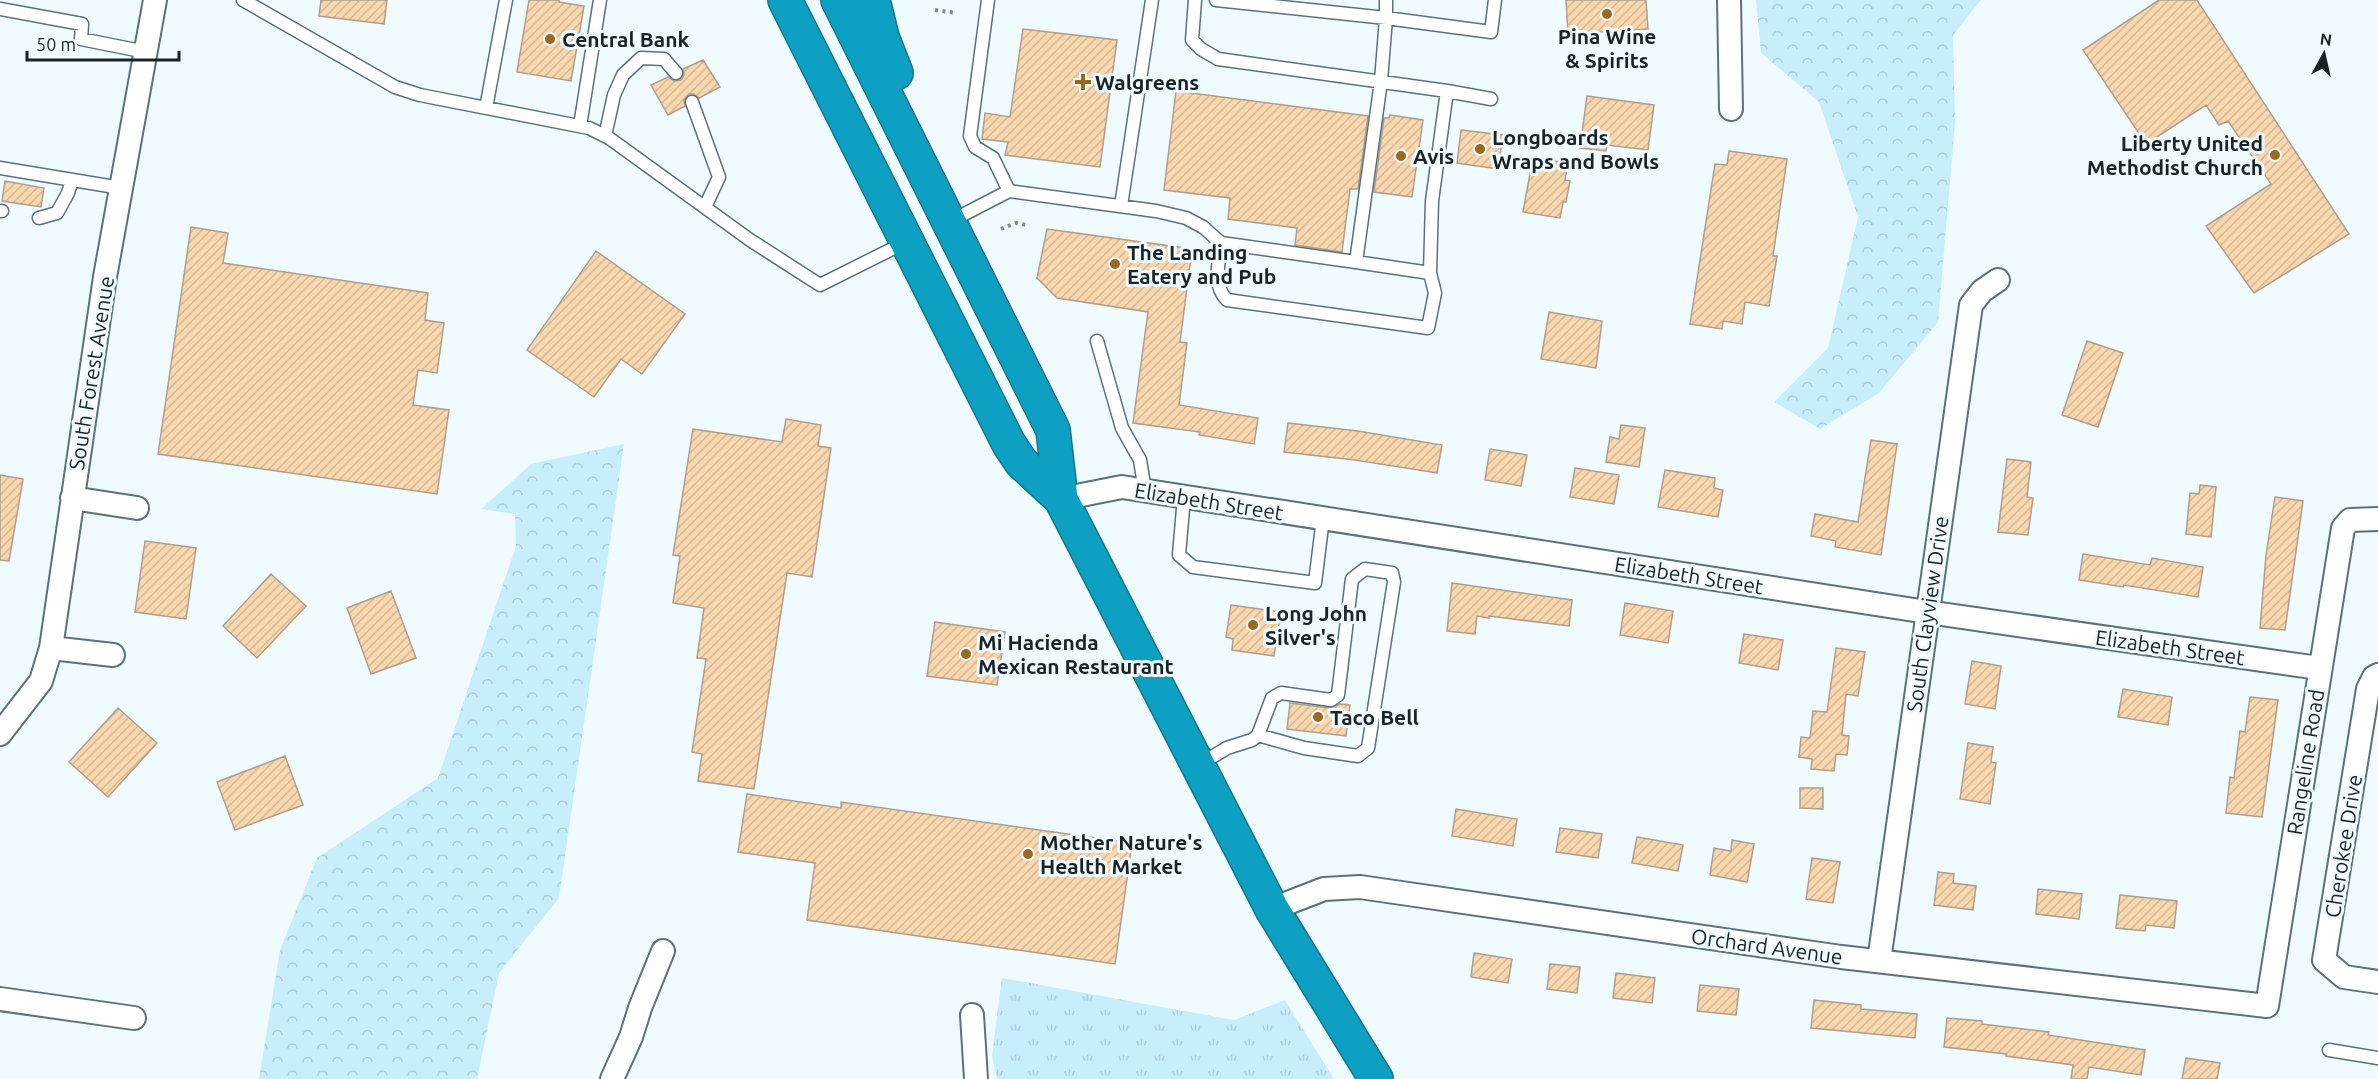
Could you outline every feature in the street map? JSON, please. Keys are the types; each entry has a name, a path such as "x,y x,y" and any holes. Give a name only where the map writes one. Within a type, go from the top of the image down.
{"highway":[{"path":"785,0 1009,444 1021,462 1060,499 1272,909 1376,1079"},
{"path":"838,0 1053,430 1060,499"},
{"path":"873,0 882,37 908,111 914,150"}],"street":[{"name":"South Forest Avenue","path":"0,734 41,681 51,648 105,278 155,0"},
{"path":"1729,0 1731,109"},
{"name":"South Clayview Drive","path":"1879,961 1971,305 1982,291 1998,280"},
{"name":"Elizabeth Street","path":"1060,499 1122,487 1927,612 2319,668"},
{"path":"72,498 137,508"},
{"name":"Rangeline Road","path":"2267,1006 2343,528 2350,520 2378,519"},
{"path":"51,648 113,656"},
{"name":"Cherokee Drive","path":"2378,675 2374,677 2368,689 2324,960 2344,977 2378,982"},
{"name":"Orchard Avenue","path":"1272,909 1324,889 1360,887 1879,961 2267,1006"},
{"path":"612,1079 631,1037 663,951"},
{"path":"0,999 134,1018"},
{"path":"972,1015 976,1079"}],"lane":[{"path":"243,0 395,87 420,95 589,128 605,136 750,240 820,285 907,242"},
{"path":"486,108 506,0"},
{"path":"580,126 600,0"},
{"path":"988,0 970,136 975,147 993,158 1009,191"},
{"path":"1121,206 1152,0"},
{"path":"1195,0 1192,39 1201,49 1218,59 1381,81 1491,99"},
{"path":"1216,0 1491,32 1495,0"},
{"path":"1356,262 1381,81 1386,0"},
{"path":"0,9 82,24 81,39 146,52"},
{"path":"605,136 614,95 623,75 641,58 664,59 676,73"},
{"path":"1221,243 1217,281 1220,293 1227,300 1428,328 1435,293 1430,273 1432,201 1447,91"},
{"path":"693,107 719,177 705,207"},
{"path":"0,168 121,188"},
{"path":"39,218 57,213 72,180"},
{"path":"950,222 1009,191 1121,206 1186,218 1203,227 1221,243 1430,273"},
{"path":"1097,341 1120,420 1140,460 1145,491"},
{"path":"1184,497 1179,555 1193,567 1315,583 1323,518"},
{"path":"1198,766 1227,748 1252,740 1258,735 1272,698 1281,693 1331,700 1338,695 1352,579 1365,569 1392,573 1394,582 1368,748 1358,756 1304,748 1258,735"},
{"path":"2329,1050 2378,1058"}],"path":[{"path":"935,10 957,13"},
{"path":"1001,229 1016,223 1027,225"}],"green space":[{"path":"1756,0 1981,0 1953,35 1955,123 1938,322 1879,393 1820,429 1774,402 1828,348 1858,217 1819,102 1761,53"},
{"path":"624,444 559,898 499,973 477,1079 259,1079 280,950 317,858 438,778 516,546 515,514 481,509 531,464"},
{"path":"1002,978 1234,1020 1285,1000 1334,1079 997,1079 992,1055"}],"building":[{"path":"321,0 387,0 384,24 319,16"},
{"name":"Central Bank","path":"529,0 559,0 559,2 584,6 571,81 517,72"},
{"name":"Pina Wine & Spirits","path":"1566,0 1646,0 1648,29 1568,34"},
{"name":"Liberty United Methodist Church","path":"2159,0 2197,0 2349,234 2254,293 2206,226 2271,184 2228,121 2219,125 2206,105 2146,144 2083,50"},
{"name":"Walgreens","path":"1023,29 1117,40 1100,167 1005,155 1008,142 982,139 985,113 1010,117"},
{"path":"703,60 720,87 699,98 694,94 689,94 684,100 685,106 668,115 651,85 668,77 674,81 681,80 684,75 683,69"},
{"path":"1176,91 1368,116 1358,189 1350,189 1342,252 1295,245 1297,228 1228,219 1230,198 1164,190"},
{"path":"1587,96 1654,105 1648,150 1607,145 1606,151 1580,148"},
{"name":"Avis","path":"1390,115 1423,120 1412,197 1374,192 1384,118 1389,118"},
{"name":"Longboards Wraps and Bowls","path":"1461,130 1503,135 1498,169 1457,163"},
{"path":"1729,151 1787,159 1773,256 1777,256 1769,306 1745,302 1742,324 1723,321 1722,329 1690,324 1715,164 1727,165"},
{"path":"1533,157 1568,163 1565,180 1570,181 1560,218 1523,212"},
{"path":"5,181 44,188 41,207 2,201"},
{"path":"191,227 228,233 223,263 428,293 425,320 444,323 437,373 418,370 413,405 449,410 437,494 158,454"},
{"path":"1047,229 1192,249 1180,342 1187,343 1179,405 1258,418 1254,444 1199,435 1200,432 1133,423 1148,312 1057,298 1037,278"},
{"path":"596,251 685,314 642,374 621,359 594,397 527,350"},
{"path":"1549,312 1602,321 1596,368 1541,359"},
{"path":"2087,341 2123,353 2098,427 2062,415"},
{"path":"786,419 821,425 818,446 831,448 812,577 787,573 754,789 698,781 702,754 692,752 706,659 697,658 704,608 673,603 680,556 673,555 693,429 782,442"},
{"path":"1288,423 1358,431 1442,445 1437,473 1284,452"},
{"path":"1621,425 1645,428 1639,467 1606,462 1610,437 1619,439"},
{"path":"1871,440 1897,444 1881,555 1835,547 1836,541 1811,536 1815,514 1858,522"},
{"path":"1490,449 1527,455 1521,486 1485,480"},
{"path":"2007,459 2031,462 2027,497 2033,498 2028,535 1998,532"},
{"path":"1575,468 1619,475 1614,504 1570,497"},
{"path":"1665,470 1715,478 1714,488 1723,490 1718,517 1658,507"},
{"path":"0,475 23,479 9,561 0,560"},
{"path":"2200,485 2216,487 2211,537 2186,534 2190,493 2199,494"},
{"path":"2275,497 2303,501 2285,630 2260,628 2266,555"},
{"path":"145,541 196,548 186,619 135,612"},
{"path":"2083,554 2150,565 2152,558 2203,567 2198,597 2079,580"},
{"path":"271,574 306,606 257,658 223,626"},
{"path":"1452,583 1572,600 1569,626 1477,616 1475,634 1447,631"},
{"path":"391,591 416,658 371,674 347,608"},
{"path":"1625,603 1673,611 1668,643 1620,635"},
{"name":"Long John Silver's","path":"1231,605 1281,612 1274,656 1232,650 1233,639 1226,637"},
{"name":"Mi Hacienda Mexican Restaurant","path":"935,622 1005,632 997,685 927,676"},
{"path":"1744,634 1783,640 1778,670 1739,663"},
{"path":"1836,648 1865,652 1858,696 1846,694 1842,735 1849,736 1847,755 1836,754 1834,771 1811,769 1812,759 1799,757 1801,737 1810,738 1813,711 1827,712"},
{"path":"1972,661 2001,666 1995,709 1965,704"},
{"path":"2123,689 2172,697 2168,725 2118,717"},
{"path":"2250,697 2278,700 2262,817 2226,813 2230,777 2234,778 2240,731 2245,732"},
{"name":"Taco Bell","path":"1290,703 1330,708 1340,704 1350,705 1346,736 1287,729"},
{"path":"118,708 157,743 108,797 69,762"},
{"path":"1968,743 1993,747 1991,762 1996,763 1990,804 1960,799"},
{"path":"285,756 303,805 235,830 217,782"},
{"path":"1800,788 1823,788 1823,809 1800,808"},
{"path":"747,794 841,808 841,802 1132,843 1115,964 807,920 815,863 738,852"},
{"path":"1456,809 1517,819 1513,846 1452,836"},
{"path":"1560,828 1602,834 1598,858 1556,852"},
{"path":"1637,837 1683,845 1678,871 1632,863"},
{"path":"1732,840 1754,844 1747,882 1710,875 1714,848 1731,851"},
{"path":"1812,858 1840,862 1833,903 1806,899"},
{"path":"1938,872 1954,874 1953,883 1976,886 1973,910 1934,905"},
{"path":"2038,889 2082,894 2079,919 2036,914"},
{"path":"2120,895 2177,901 2174,928 2146,925 2145,931 2116,928"},
{"path":"1474,953 1512,959 1508,983 1471,977"},
{"path":"1550,964 1580,967 1577,993 1547,989"},
{"path":"1616,973 1655,978 1652,1003 1613,998"},
{"path":"1700,985 1739,989 1736,1015 1697,1011"},
{"path":"1814,1000 1861,1005 1861,1009 1917,1014 1915,1038 1811,1028"},
{"path":"1947,1018 1982,1021 1982,1024 2049,1032 2048,1035 2145,1050 2141,1075 2089,1067 2087,1079 2071,1079 2073,1065 1944,1047"},
{"path":"2186,1058 2220,1063 2217,1079 2182,1079"}],"place":[{"name":"Pina Wine & Spirits","path":"1607,14"},
{"name":"Central Bank","path":"550,39"},
{"name":"Walgreens","path":"1083,82"},
{"name":"Longboards Wraps and Bowls","path":"1480,149"},
{"name":"Liberty United Methodist Church","path":"2275,155"},
{"name":"Avis","path":"1401,156"},
{"name":"The Landing Eatery and Pub","path":"1115,264"},
{"name":"Long John Silver's","path":"1253,625"},
{"name":"Mi Hacienda Mexican Restaurant","path":"966,654"},
{"name":"Taco Bell","path":"1318,717"},
{"name":"Mother Nature's Health Market","path":"1028,854"}]}
